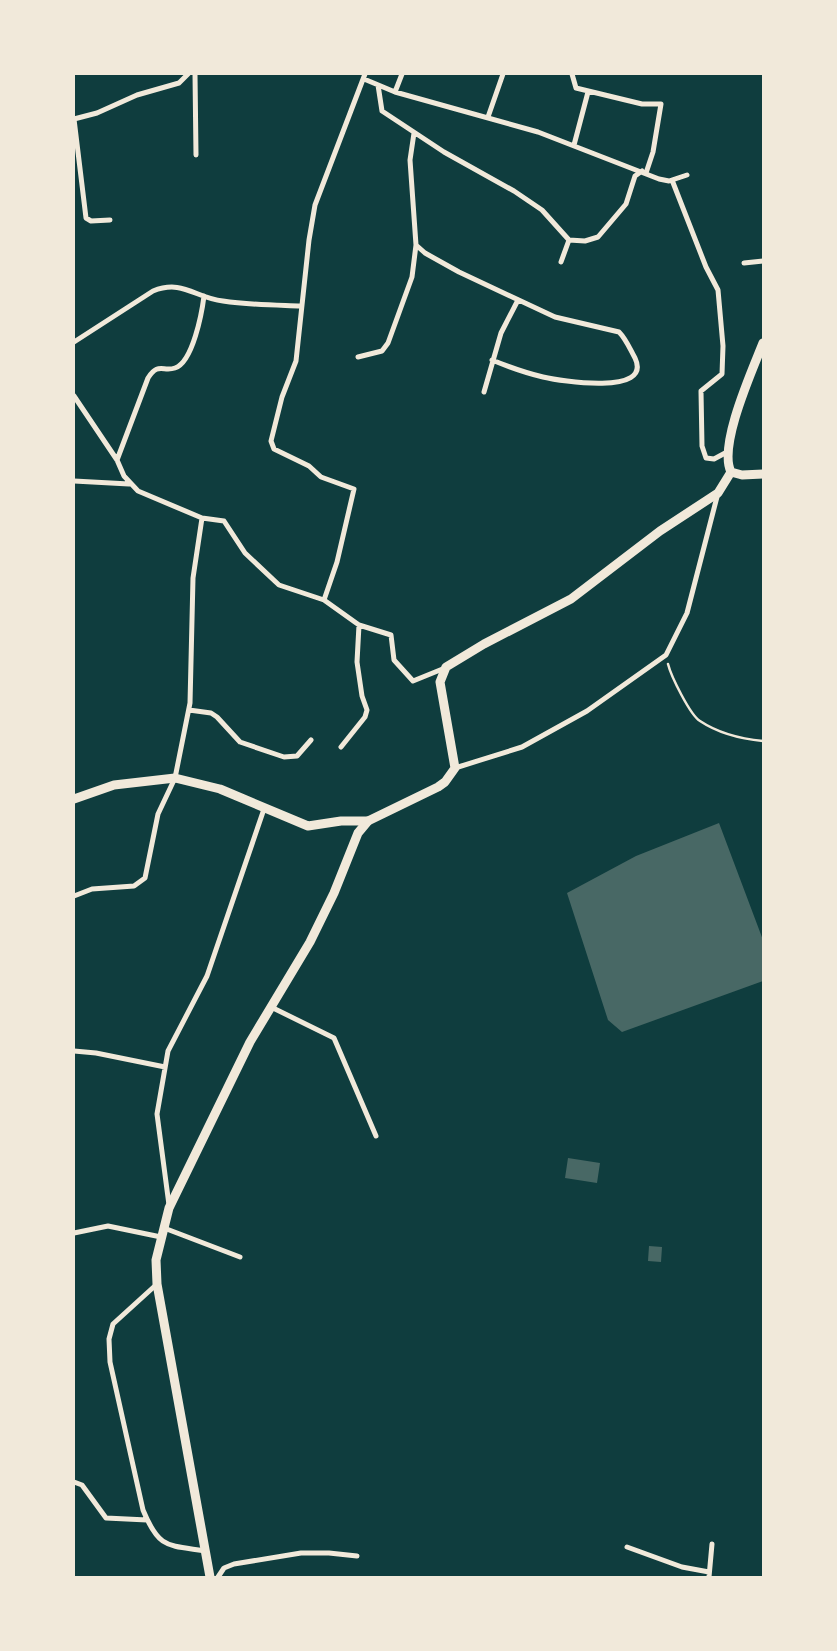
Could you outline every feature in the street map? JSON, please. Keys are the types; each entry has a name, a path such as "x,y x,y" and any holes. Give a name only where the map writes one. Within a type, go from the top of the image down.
{"main road":[{"path":"731,472 728,465 727,452 742,396 763,343"},
{"path":"731,472 742,475 763,474"},
{"path":"210,1577 157,1284 156,1260 169,1208 228,1083 310,942 334,893 358,833 368,821 446,782 455,768 440,682 446,667 484,644 571,599 660,531 718,493 731,472"},
{"path":"74,799 114,785 175,778 220,789 308,826 341,821 368,821"}],"street":[{"path":"110,220 92,221 86,218 74,119 97,113 137,95 179,82 188,74"},
{"path":"195,74 196,155"},
{"path":"395,92 402,74"},
{"path":"488,117 503,74"},
{"path":"378,85 379,103 382,111 414,134 514,191 542,210 569,240 585,241 598,237 621,213 635,176 644,172 654,152 661,104 642,104 576,88 572,74"},
{"path":"324,600 337,562 354,489 321,477 309,466 274,449 271,440 282,397 296,361 301,306 315,205 364,76 378,85 395,92 538,132 658,179 672,180 686,175"},
{"path":"574,146 588,92"},
{"path":"358,357 382,351 388,343 412,277 416,245 410,160 414,134"},
{"path":"672,180 706,267 718,290 723,346 722,374 701,391 702,446 706,458 714,459 727,452"},
{"path":"561,262 569,240"},
{"path":"416,245 425,253 460,272 555,317 619,332 624,337 638,364 632,378 622,382 599,383 544,377 492,360"},
{"path":"744,263 763,261"},
{"path":"74,342 153,291 163,287 189,288 204,296 222,301 301,306"},
{"path":"118,460 148,378 152,372 160,368 175,368 180,365 195,339 204,296"},
{"path":"484,392 501,333 518,300"},
{"path":"74,396 118,460 129,484 138,491 202,518 224,521 245,553 279,585 324,600 359,625 391,635 394,660 413,681 446,667"},
{"path":"74,482 129,484"},
{"path":"455,768 522,747 588,711 666,655 687,613 718,493"},
{"path":"74,896 92,889 134,886 144,878 158,814 175,778 189,710 193,578 202,518"},
{"path":"341,747 365,717 367,710 362,696 357,662 359,625"},
{"path":"189,710 210,713 240,742 284,757 297,756 311,740"},
{"path":"169,1208 156,1114 168,1051 207,976 264,809"},
{"path":"271,1007 334,1038 376,1136"},
{"path":"74,1052 96,1052 166,1067"},
{"path":"74,1233 108,1226 162,1233 240,1256"},
{"path":"157,1284 113,1324 109,1339 110,1362 147,1520 159,1541 170,1546 206,1551"},
{"path":"74,1482 82,1485 106,1518 147,1520"},
{"path":"628,1547 709,1575 712,1544"},
{"path":"218,1577 224,1568 234,1564 301,1553 357,1556"}],"path":[{"path":"666,655 671,678 698,721 742,739 763,741"}],"building":[{"path":"719,823 763,940 763,981 622,1032 608,1020 567,893 636,856"},
{"path":"568,1158 600,1163 597,1183 565,1178"},
{"path":"649,1246 662,1247 661,1262 648,1261"}]}
